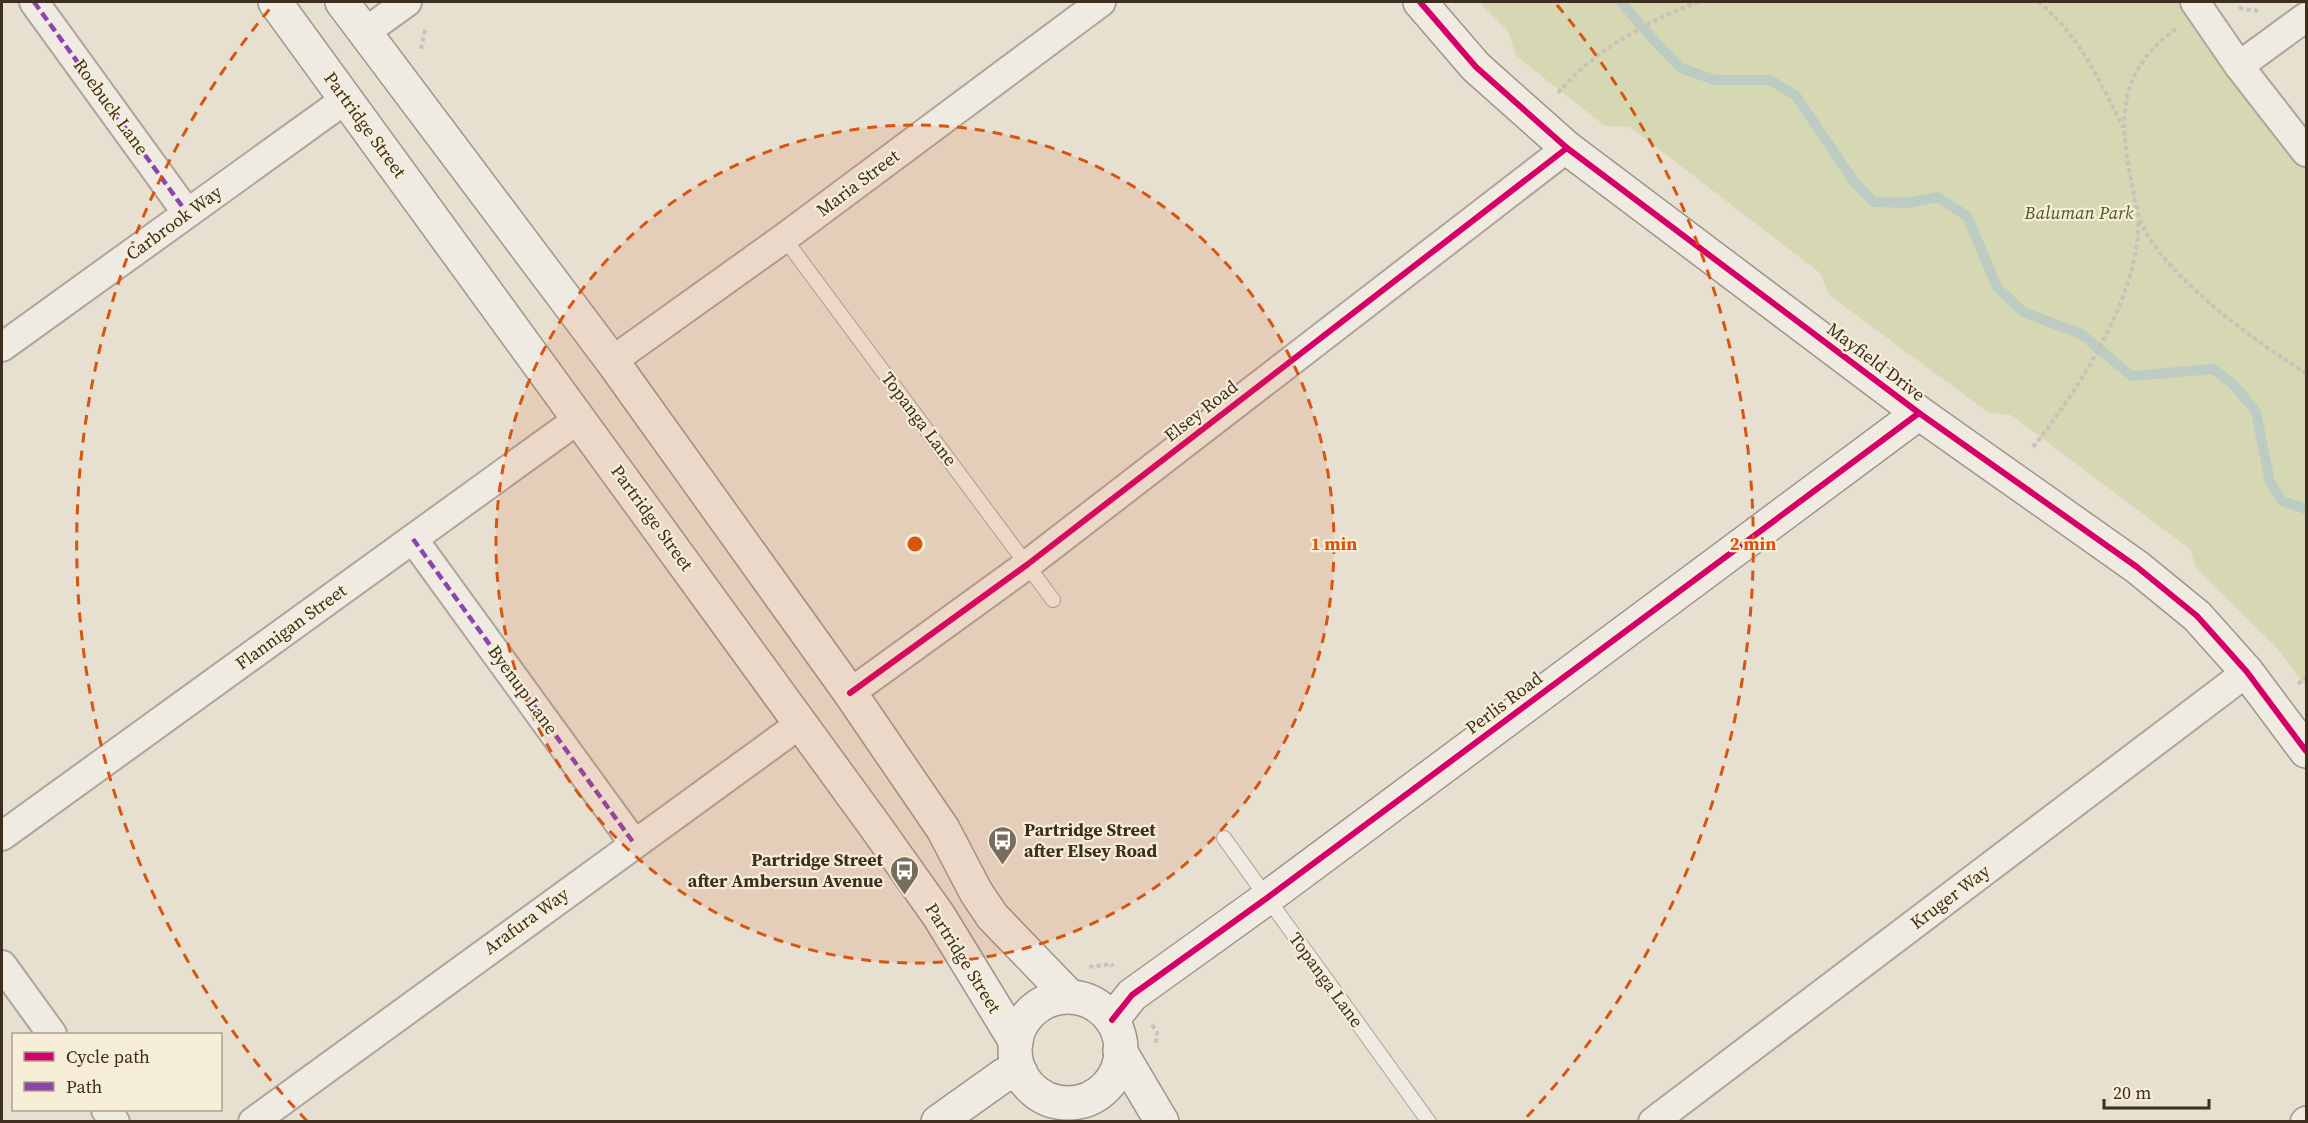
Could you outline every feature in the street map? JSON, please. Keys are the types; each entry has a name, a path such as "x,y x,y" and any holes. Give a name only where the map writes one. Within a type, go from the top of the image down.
{"main road":[{"name":"Partridge Street","path":"275,2 580,418 939,916 1018,1058"},
{"path":"342,2 612,361 850,693 944,829 976,891 992,916 1070,997"},
{"name":"Mayfield Drive","path":"1420,2 1476,67 1568,148 1918,412 2137,567 2197,616 2247,672 2307,751"},
{"name":"Perlis Road","path":"1112,1020 1132,995 1267,898 1918,412"},
{"path":"938,1122 1004,1075 1018,1058 1025,1018 1038,1006 1053,999 1070,997 1094,1003 1112,1020 1118,1035 1120,1051 1114,1075 1105,1088 1084,1100 1059,1102"},
{"path":"1120,1051 1162,1122"},
{"path":"1018,1058 1034,1090 1059,1102 1086,1122"}],"street":[{"name":"Roebuck Lane","path":"34,2 187,213"},
{"path":"364,33 407,2"},
{"name":"Maria Street","path":"612,361 784,238 1101,2"},
{"path":"2195,2 2239,66 2307,152"},
{"path":"2239,66 2307,17"},
{"name":"Carbrook Way","path":"2,347 346,99"},
{"name":"Elsey Road","path":"850,693 1028,564 1568,148"},
{"name":"Flannigan Street","path":"2,836 580,418"},
{"name":"Byenup Lane","path":"413,539 633,842"},
{"name":"Kruger Way","path":"1653,1122 2247,672"},
{"name":"Arafura Way","path":"253,1122 633,842 800,724"},
{"path":"2,965 51,1033"}],"lane":[{"name":"Topanga Lane","path":"784,238 1053,600"},
{"name":"Topanga Lane","path":"1224,838 1429,1122"}],"path":[{"path":"1552,99 1578,69 1651,21 1698,2"},
{"path":"2038,2 2066,29 2084,54 2123,128"},
{"path":"2034,447 2063,410 2102,340 2125,291 2135,259 2138,216 2123,128 2126,98 2135,72 2146,54 2180,26"},
{"path":"2138,216 2148,236 2188,281 2245,329 2307,373"}],"green space":[{"name":"Baluman Park","path":"1479,2 2184,2 2306,162 2306,687 2277,648 2196,568 2190,549 2011,415 1989,413 1829,295 1820,273 1630,127 1605,126 1516,56 1508,31"}],"waterway":[{"path":"1621,2 1681,68 1715,80 1770,80 1796,96 1855,183 1874,202 1909,203 1937,197 1967,216 1997,287 2023,312 2081,334 2132,376 2213,369 2234,385 2256,412 2270,482 2282,501 2306,509"}],"marked path":[{"path":"34,2 187,213"},
{"path":"413,539 633,842"}],"cycle path":[{"path":"1420,2 1476,67 1567,148 1919,413 2137,567 2197,616 2247,672 2306,751"},
{"path":"850,693 1028,564 1567,148"},
{"path":"1112,1020 1132,995 1267,898 1919,413"}],"place":[{"name":"Partridge Street after Elsey Road","path":"1003,866"},
{"name":"Partridge Street after Ambersun Avenue","path":"904,896"}]}
